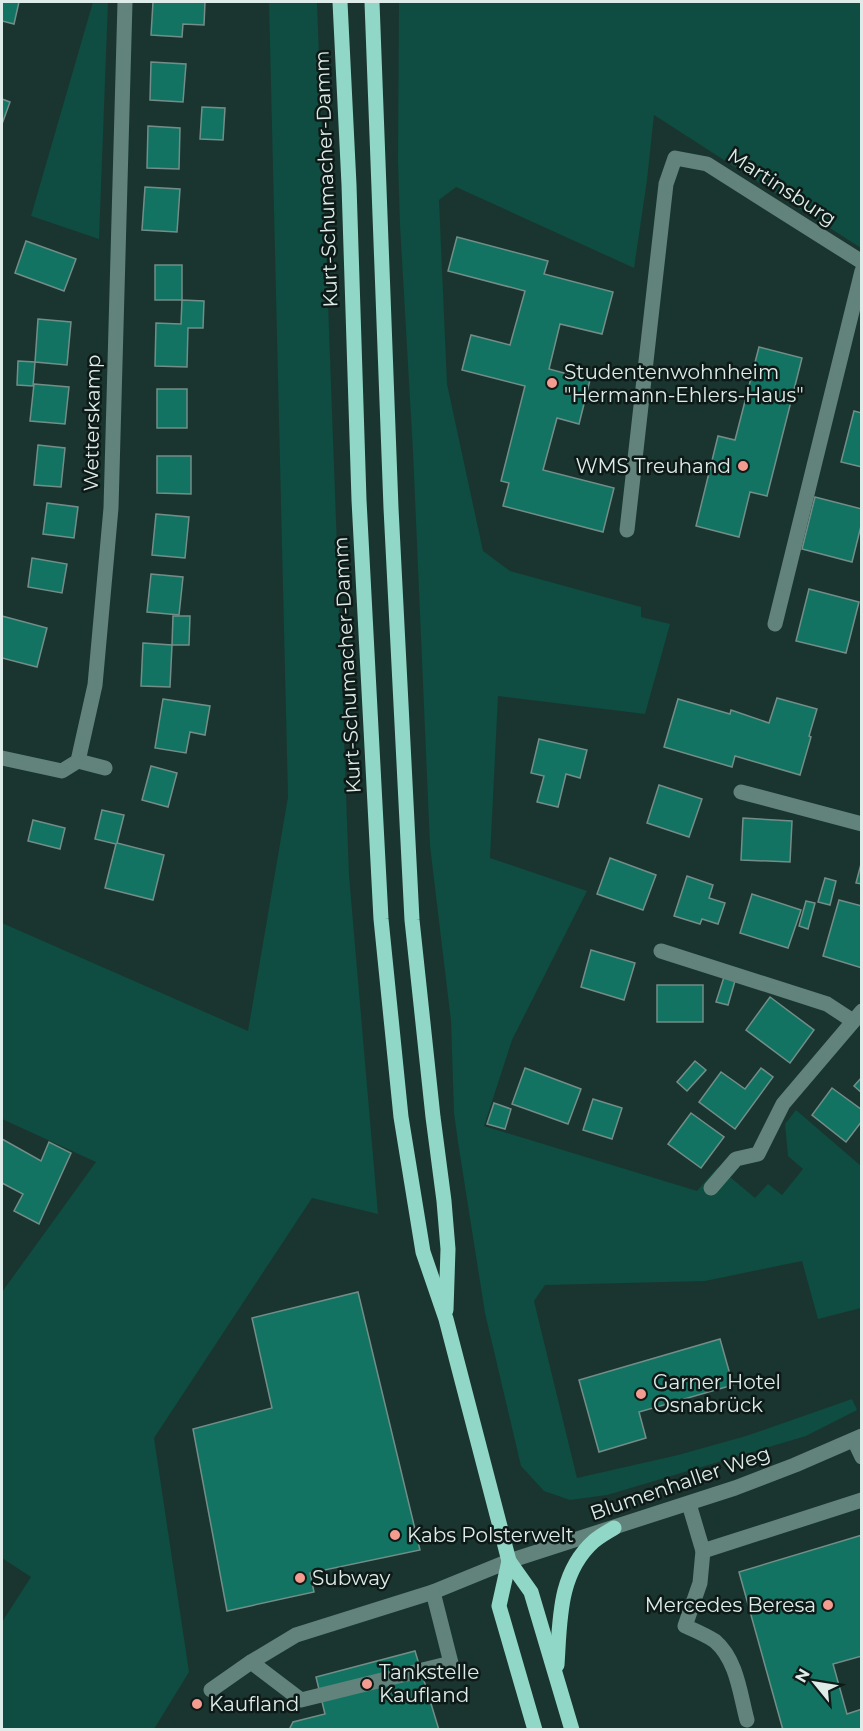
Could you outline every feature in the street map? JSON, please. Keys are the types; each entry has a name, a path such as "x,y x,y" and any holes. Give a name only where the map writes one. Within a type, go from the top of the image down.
{"main road":[{"name":"Kurt-Schumacher-Damm","path":"340,2 349,185 359,500 381,919 401,1117 423,1252 446,1319 509,1561 531,1592 572,1730"},
{"name":"Kurt-Schumacher-Damm","path":"372,2 391,508 412,920 431,1105 445,1210 448,1249 446,1319"},
{"path":"556,1677 560,1609 567,1581 579,1557 594,1541 614,1528"},
{"name":"Kurt-Schumacher-Damm","path":"509,1561 499,1606 535,1730"}],"street":[{"name":"Wetterskamp","path":"78,761 95,685 111,508 125,2"},
{"name":"Martinsburg","path":"627,530 666,184 675,158 707,164 861,262"},
{"path":"775,624 861,271"},
{"path":"2,758 62,771 78,761 105,768"},
{"path":"741,792 861,824"},
{"path":"661,951 827,1004 857,1016 783,1104 758,1154 736,1159 711,1188"},
{"path":"858,1438 861,1457"},
{"name":"Blumenhaller Weg","path":"211,1690 250,1662 296,1635 433,1592 509,1561 689,1504 795,1465 858,1438"},
{"path":"703,1551 861,1500"},
{"path":"689,1504 703,1551 700,1583 685,1626 713,1640 724,1652 733,1667 747,1720"},
{"path":"250,1662 301,1700 452,1664 433,1592"}],"green space":[{"path":"93,2 108,2 99,239 31,216"},
{"path":"269,2 317,2 349,875 378,1214 312,1198 154,1438 189,1672 154,1729 2,1729 2,1622 31,1577 2,1558 2,1292 96,1162 2,1119 2,923 248,1031 288,797"},
{"path":"399,2 861,2 861,248 654,115 634,268 456,187 439,200 447,384 483,551 510,571 641,607 641,617 670,624 645,714 498,696 490,858 587,891 512,1040 484,1126 697,1191 718,1167 755,1198 768,1184 782,1195 803,1169 788,1156 785,1124 796,1110 861,1166 861,1308 818,1319 802,1261 705,1281 545,1285 534,1301 577,1478 678,1455 746,1436 852,1399 857,1410 806,1436 607,1495 570,1500 544,1491 521,1466 485,1313 454,1113 451,1021 430,846 413,452 400,225"}],"building":[{"path":"2,2 19,2 14,24 2,21"},
{"path":"153,2 205,2 204,25 183,24 182,37 151,35"},
{"path":"151,62 186,64 183,102 150,100"},
{"path":"2,99 10,102 2,124"},
{"path":"202,107 225,108 223,140 200,139"},
{"path":"148,126 180,128 179,169 147,168"},
{"path":"145,187 180,189 177,232 142,230"},
{"name":"Studentenwohnheim \"Hermann-Ehlers-Haus\"","path":"457,237 548,261 544,274 613,292 602,334 560,324 549,369 590,380 579,424 557,418 543,470 614,488 603,532 503,506 509,483 501,481 525,386 462,370 471,335 510,345 525,291 448,271"},
{"path":"26,241 76,259 64,291 15,273"},
{"path":"155,265 182,265 182,300 155,300"},
{"path":"182,300 204,301 203,328 188,328 187,367 155,366 156,323 181,324"},
{"path":"38,319 71,322 67,365 35,362"},
{"name":"WMS Treuhand","path":"759,347 802,358 767,496 750,492 739,537 696,526 718,436 735,440"},
{"path":"18,361 35,362 33,386 17,385"},
{"path":"34,384 69,387 65,424 30,421"},
{"path":"157,389 187,389 187,428 157,428"},
{"path":"854,411 862,413 862,467 841,462"},
{"path":"38,445 65,448 61,487 34,485"},
{"path":"157,456 191,456 191,494 157,493"},
{"path":"815,497 862,509 862,522 852,562 802,549"},
{"path":"47,503 78,507 74,538 43,534"},
{"path":"156,514 189,517 185,558 152,555"},
{"path":"32,558 67,564 62,593 28,587"},
{"path":"151,574 183,577 179,615 147,612"},
{"path":"809,589 859,602 846,653 796,641"},
{"path":"2,616 47,628 37,667 2,658"},
{"path":"173,616 190,616 189,645 172,645"},
{"path":"143,643 172,645 170,687 141,686"},
{"path":"777,698 817,709 800,775 735,756 732,767 664,747 678,699 730,714 731,710 769,723"},
{"path":"163,699 210,706 205,735 190,732 186,753 155,748"},
{"path":"539,739 587,750 580,778 566,774 558,807 537,802 544,776 531,773"},
{"path":"151,766 177,773 168,807 142,800"},
{"path":"659,785 702,799 689,837 647,823"},
{"path":"102,810 124,815 117,843 164,855 153,900 105,888 116,844 95,839"},
{"path":"743,818 792,821 790,862 741,860"},
{"path":"33,820 65,828 60,849 28,841"},
{"path":"610,858 656,875 643,910 597,894"},
{"path":"862,864 862,884 856,883"},
{"path":"687,876 713,885 709,898 725,903 718,924 702,919 700,924 674,916"},
{"path":"825,878 836,881 830,905 818,902"},
{"path":"752,894 801,910 788,948 740,933"},
{"path":"839,900 862,906 862,968 823,956"},
{"path":"806,901 815,903 808,929 799,926"},
{"path":"591,950 635,963 624,1000 581,987"},
{"path":"724,977 735,981 728,1005 716,1002"},
{"path":"657,985 703,985 703,1022 657,1022"},
{"path":"770,997 814,1030 790,1063 746,1030"},
{"path":"695,1061 706,1070 687,1091 677,1082"},
{"path":"525,1068 581,1089 568,1124 512,1104"},
{"path":"761,1068 773,1077 735,1129 699,1102 721,1072 745,1089"},
{"path":"862,1077 862,1093 854,1086"},
{"path":"832,1088 862,1110 862,1121 846,1142 812,1115"},
{"path":"593,1099 622,1108 612,1139 583,1130"},
{"path":"494,1103 511,1109 505,1129 487,1124"},
{"path":"691,1113 724,1137 701,1168 668,1144"},
{"path":"2,1139 41,1161 49,1142 71,1153 39,1224 14,1211 23,1194 2,1183"},
{"path":"358,1292 420,1550 310,1573 314,1592 227,1611 193,1429 272,1408 252,1318"},
{"name":"Garner Hotel Osnabrück","path":"720,1339 733,1385 639,1412 646,1438 599,1452 579,1380"},
{"path":"862,1535 862,1656 833,1664 847,1714 862,1709 862,1730 783,1730 739,1572"},
{"path":"415,1651 439,1730 289,1730 293,1722 325,1714 316,1677"}],"place":[{"name":"Studentenwohnheim \"Hermann-Ehlers-Haus\"","path":"552,383"},
{"name":"WMS Treuhand","path":"743,466"},
{"name":"Garner Hotel Osnabrück","path":"641,1394"},
{"name":"Kabs Polsterwelt","path":"395,1535"},
{"name":"Subway","path":"300,1578"},
{"name":"Mercedes Beresa","path":"828,1605"},
{"name":"Tankstelle Kaufland","path":"367,1684"},
{"name":"Kaufland","path":"197,1704"}]}
